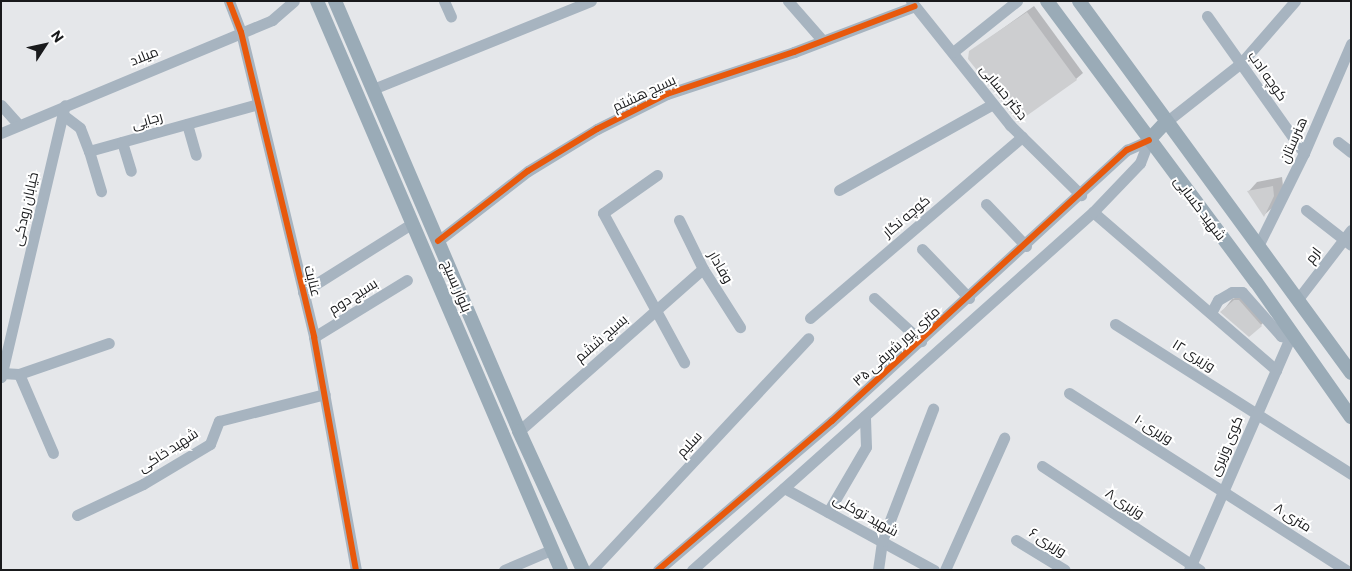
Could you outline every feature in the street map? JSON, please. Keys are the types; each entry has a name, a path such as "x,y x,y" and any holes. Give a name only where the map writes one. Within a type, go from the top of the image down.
{"main road":[{"name":"بلوار بسیج","path":"317,1 410,224 561,570"},
{"name":"بلوار بسیج","path":"335,1 519,431 583,570"},
{"name":"شهید کسایی","path":"1047,1 1256,282 1292,338 1351,417"},
{"name":"شهید کسایی","path":"1079,1 1351,373"},
{"path":"1149,140 1166,122"}],"street":[{"name":"عنایت","path":"229,1 241,32 314,337 326,394 356,570"},
{"name":"میلاد","path":"1,133 64,110 272,20 294,1"},
{"path":"444,1 451,17"},
{"path":"373,89 591,1"},
{"path":"788,1 824,41"},
{"path":"952,52 1018,1"},
{"path":"1166,122 1241,63 1295,1"},
{"name":"بسیج هشتم","path":"438,241 528,171 597,129 667,94 824,41 913,3"},
{"name":"دکتر حسابی","path":"913,3 993,104 1022,137 1081,195"},
{"name":"کوچه ادب","path":"1207,16 1304,153"},
{"name":"هنرستان","path":"1258,246 1304,153 1351,44"},
{"name":"رجایی","path":"89,151 258,104"},
{"path":"839,190 993,104"},
{"path":"1,105 19,125"},
{"path":"64,110 80,128 101,191"},
{"name":"خیابان رودکی","path":"2,375 64,110"},
{"path":"187,124 196,156"},
{"name":"کوچه نگار","path":"810,318 1022,137"},
{"path":"692,570 1093,212 1140,163 1149,140"},
{"name":"۳۵ متری پور شریفی","path":"658,570 921,341 1026,246 1127,150 1149,140"},
{"path":"122,142 132,171"},
{"path":"1338,142 1351,152"},
{"path":"657,175 603,213 684,362"},
{"path":"986,204 1026,246"},
{"path":"1306,210 1348,238"},
{"path":"1093,212 1276,370"},
{"name":"وفادار","path":"679,220 703,269 740,327"},
{"path":"303,292 410,224"},
{"name":"ارم","path":"1298,299 1348,238"},
{"path":"922,249 968,298"},
{"name":"بسیج ششم","path":"519,431 703,269"},
{"name":"بسيج دوم","path":"314,337 407,280"},
{"path":"1211,313 1218,300 1232,292 1242,292 1281,336 1292,338"},
{"path":"874,298 921,341"},
{"name":"وزيری ۱۲","path":"1115,324 1258,412 1351,474"},
{"name":"سلیم","path":"592,570 808,338"},
{"name":"کوی وزیری","path":"1193,568 1224,490 1276,370 1292,338"},
{"path":"2,375 19,374 109,343"},
{"path":"19,374 53,454"},
{"name":"وزیری ۱۰","path":"1069,393 1224,490"},
{"name":"شهید خاکی","path":"77,515 144,484 210,444 219,421 326,394"},
{"path":"878,570 882,541 933,409"},
{"path":"828,512 866,447 865,416"},
{"path":"945,570 1004,438"},
{"name":"وزیری ۸","path":"1042,466 1193,568"},
{"name":"شهید توکلی","path":"784,488 934,570"},
{"name":"متری ۸","path":"1224,490 1346,570"},
{"name":"وزیری ۶","path":"1016,540 1065,570"},
{"path":"504,570 551,550"}],"building":[{"path":"1027,12 1077,80 1018,122 968,59 969,51"},
{"path":"1273,186 1274,196 1264,217 1247,191"},
{"path":"1234,300 1239,300 1262,326 1249,337 1220,312"}],"cycle path":[{"path":"229,1 241,32 314,337 356,570"},
{"path":"438,241 528,171 597,129 667,94 794,52 915,6"},
{"path":"658,570 832,421 1127,150 1149,140"}]}
